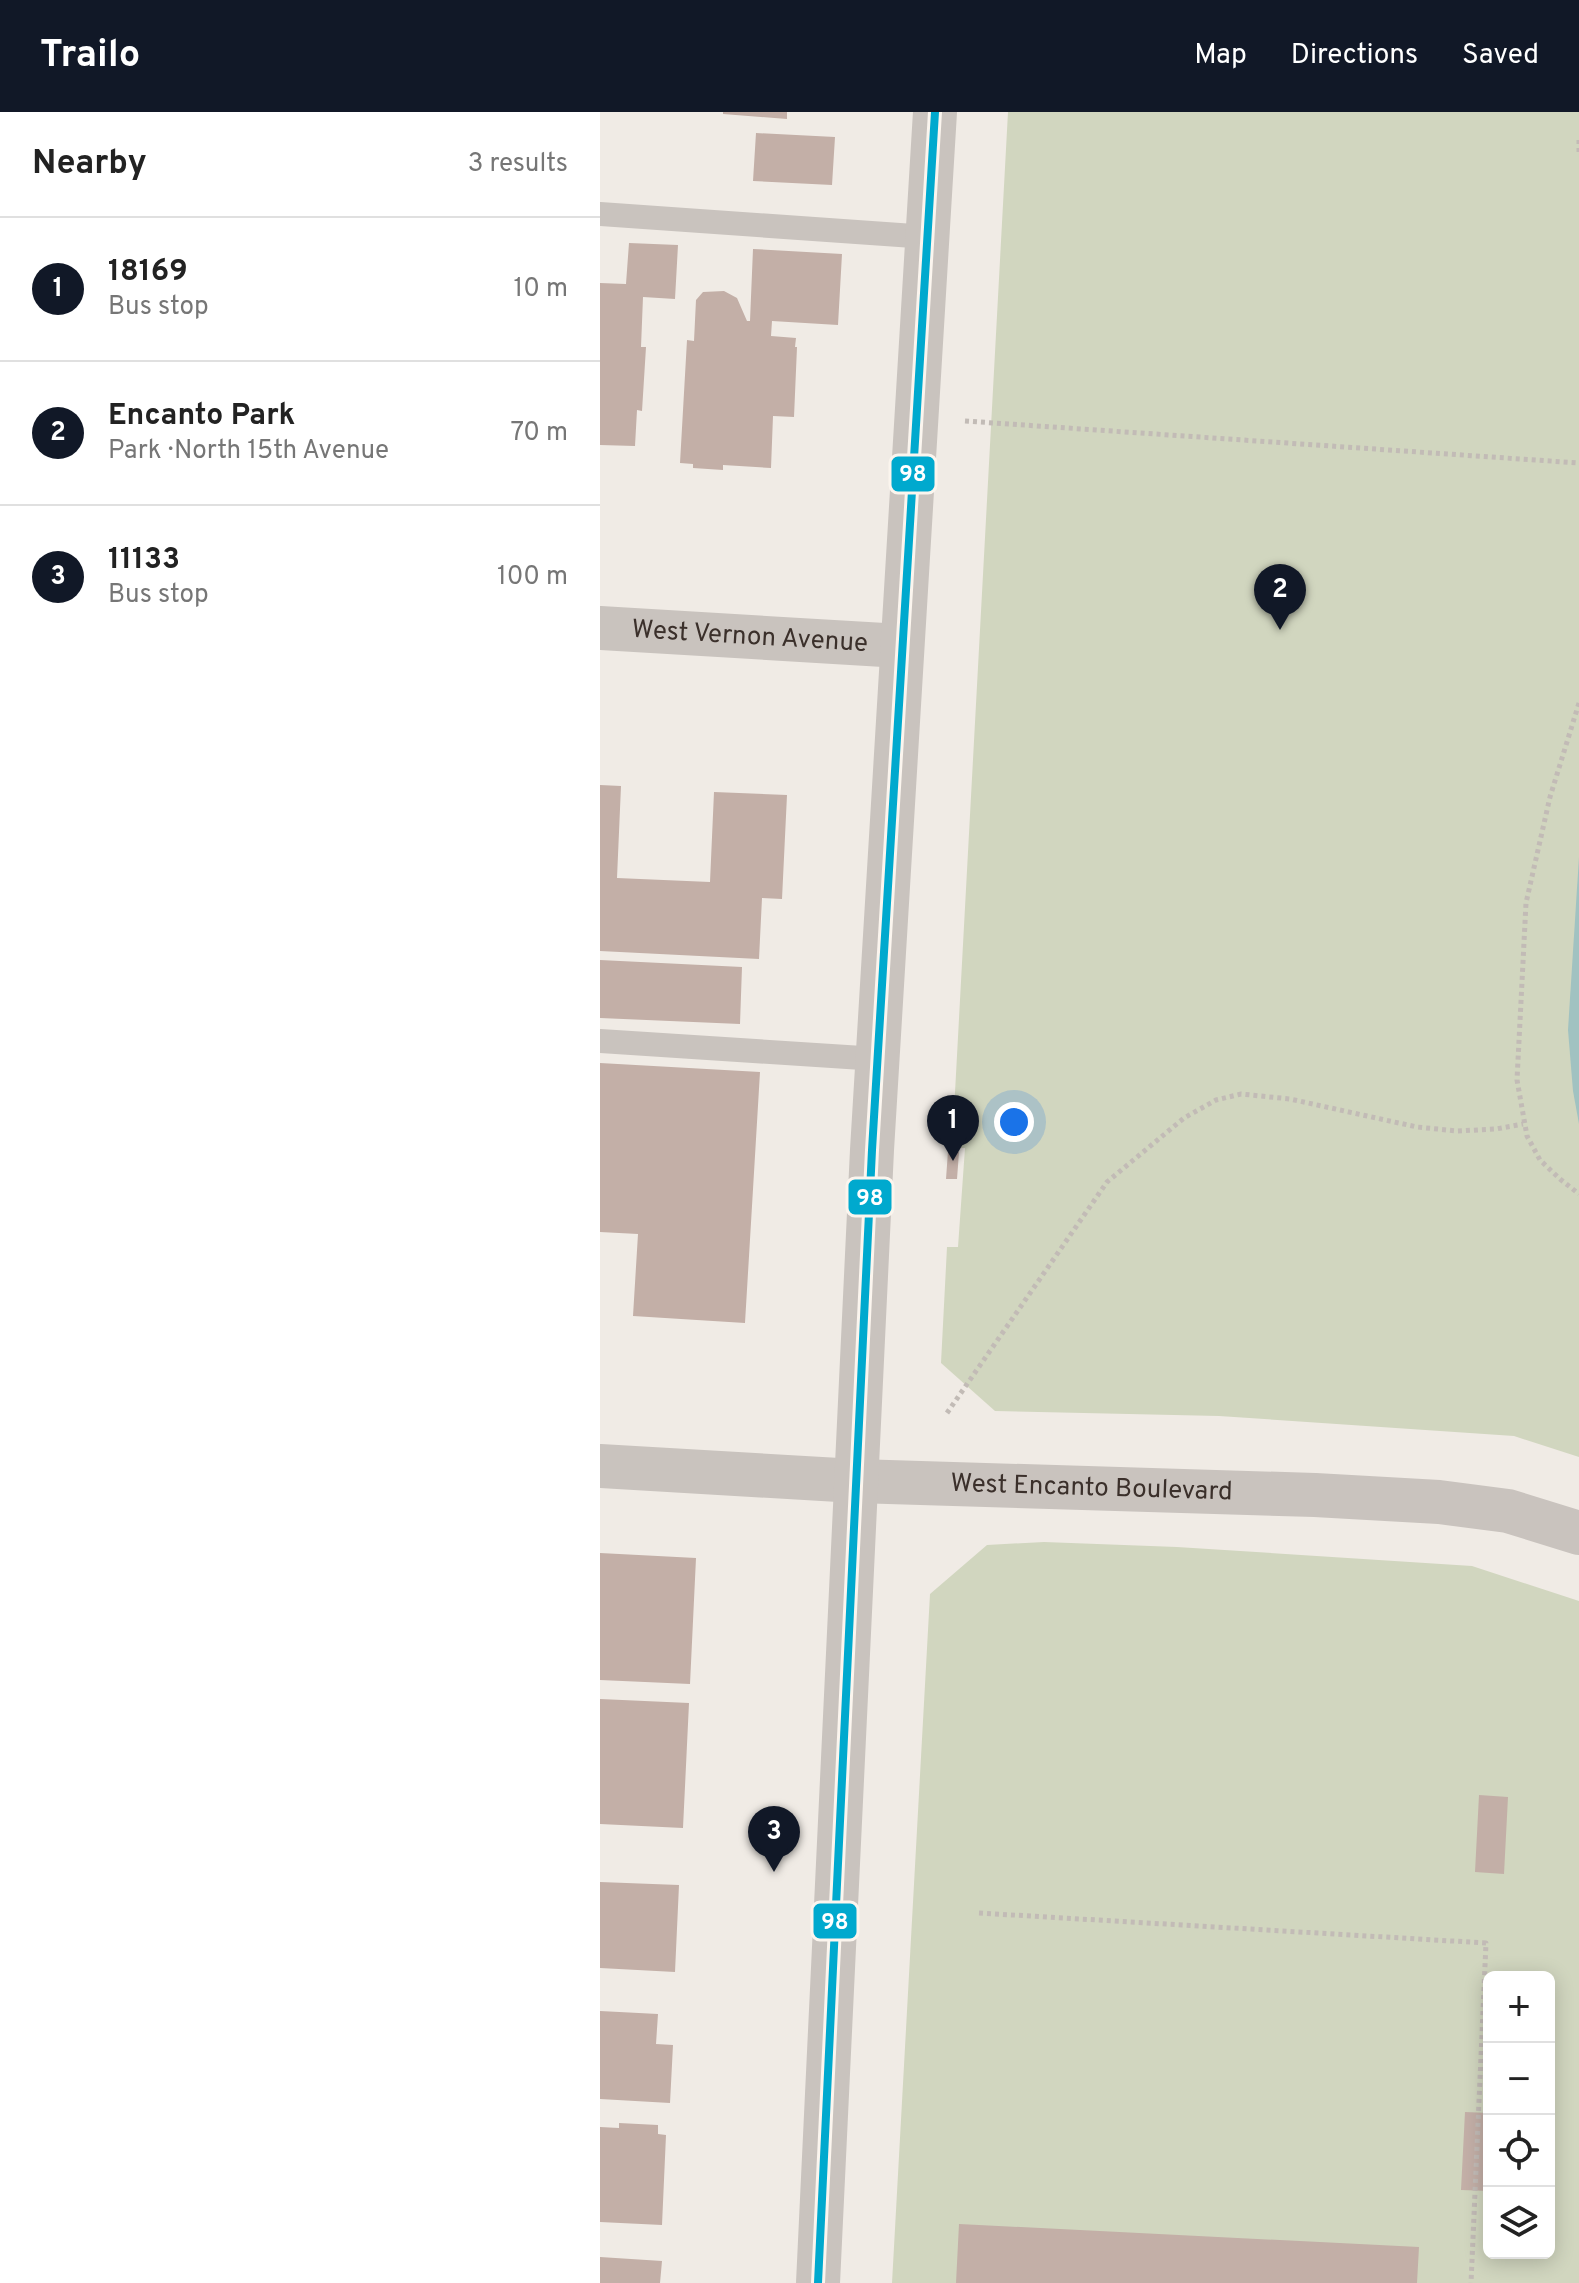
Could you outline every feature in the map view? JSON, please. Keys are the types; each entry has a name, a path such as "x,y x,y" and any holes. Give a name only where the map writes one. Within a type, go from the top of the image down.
{"street":[{"path":"818,2283 878,1059 935,112"},
{"name":"West Vernon Avenue","path":"600,628 901,646"},
{"name":"West Encanto Boulevard","path":"600,1466 856,1481 1315,1495 1439,1502 1508,1511 1579,1533"}],"lane":[{"path":"600,214 928,237"},
{"path":"600,1041 878,1059"}],"path":[{"path":"1579,140 1579,153"},
{"path":"917,418 1579,463"},
{"path":"1579,703 1550,797 1526,903 1517,1080 1523,1124 1540,1160 1579,1194"},
{"path":"947,1413 1107,1182 1184,1118 1216,1100 1241,1094 1290,1099 1404,1125 1457,1131 1523,1124"},
{"path":"979,1913 1486,1943 1471,2283"}],"green space":[{"path":"1008,112 1579,112 1579,1457 1514,1436 1219,1416 995,1411 941,1363 947,1247 958,1247 965,1148 952,1148"},
{"path":"1044,1542 1177,1547 1472,1566 1579,1601 1579,2283 892,2283 930,1594 987,1545"}],"water":[{"path":"1579,857 1579,1124 1568,1030"}],"building":[{"path":"787,112 787,119 723,114"},
{"path":"756,133 835,137 832,185 753,181"},
{"path":"629,243 678,245 675,299 643,297 641,347 646,347 642,411 637,410 635,446 600,445 600,283 626,284"},
{"path":"753,249 842,254 838,325 772,321 771,336 796,338 797,347 794,417 773,416 771,468 723,465 723,470 693,468 693,464 680,463 687,340 694,341 696,300 703,292 724,291 737,298 747,321 750,321"},
{"path":"600,785 621,786 617,878 710,882 714,792 787,795 782,899 762,898 759,959 600,951"},
{"path":"600,960 742,967 740,1024 600,1018"},
{"path":"600,1063 760,1072 745,1323 633,1316 638,1234 600,1232"},
{"path":"948,1151 959,1152 957,1179 946,1179"},
{"path":"600,1553 696,1558 690,1684 600,1680"},
{"path":"600,1699 689,1703 683,1828 600,1824"},
{"path":"1479,1795 1508,1797 1504,1874 1475,1872"},
{"path":"600,1882 679,1885 675,1972 600,1968"},
{"path":"600,2011 658,2014 656,2044 673,2045 670,2103 600,2099"},
{"path":"1465,2112 1483,2113 1483,2191 1461,2190"},
{"path":"619,2123 658,2125 658,2134 666,2135 662,2225 600,2222 600,2127 619,2128"},
{"path":"959,2224 1419,2247 1417,2283 956,2283"},
{"path":"600,2257 662,2261 660,2283 600,2283"}],"transit line":[{"name":"98","path":"818,2283 872,1150 935,112"}],"place":[{"name":"Encanto Park","path":"1280,630"},
{"name":"18169","path":"953,1161"},
{"name":"11133","path":"774,1872"}]}
